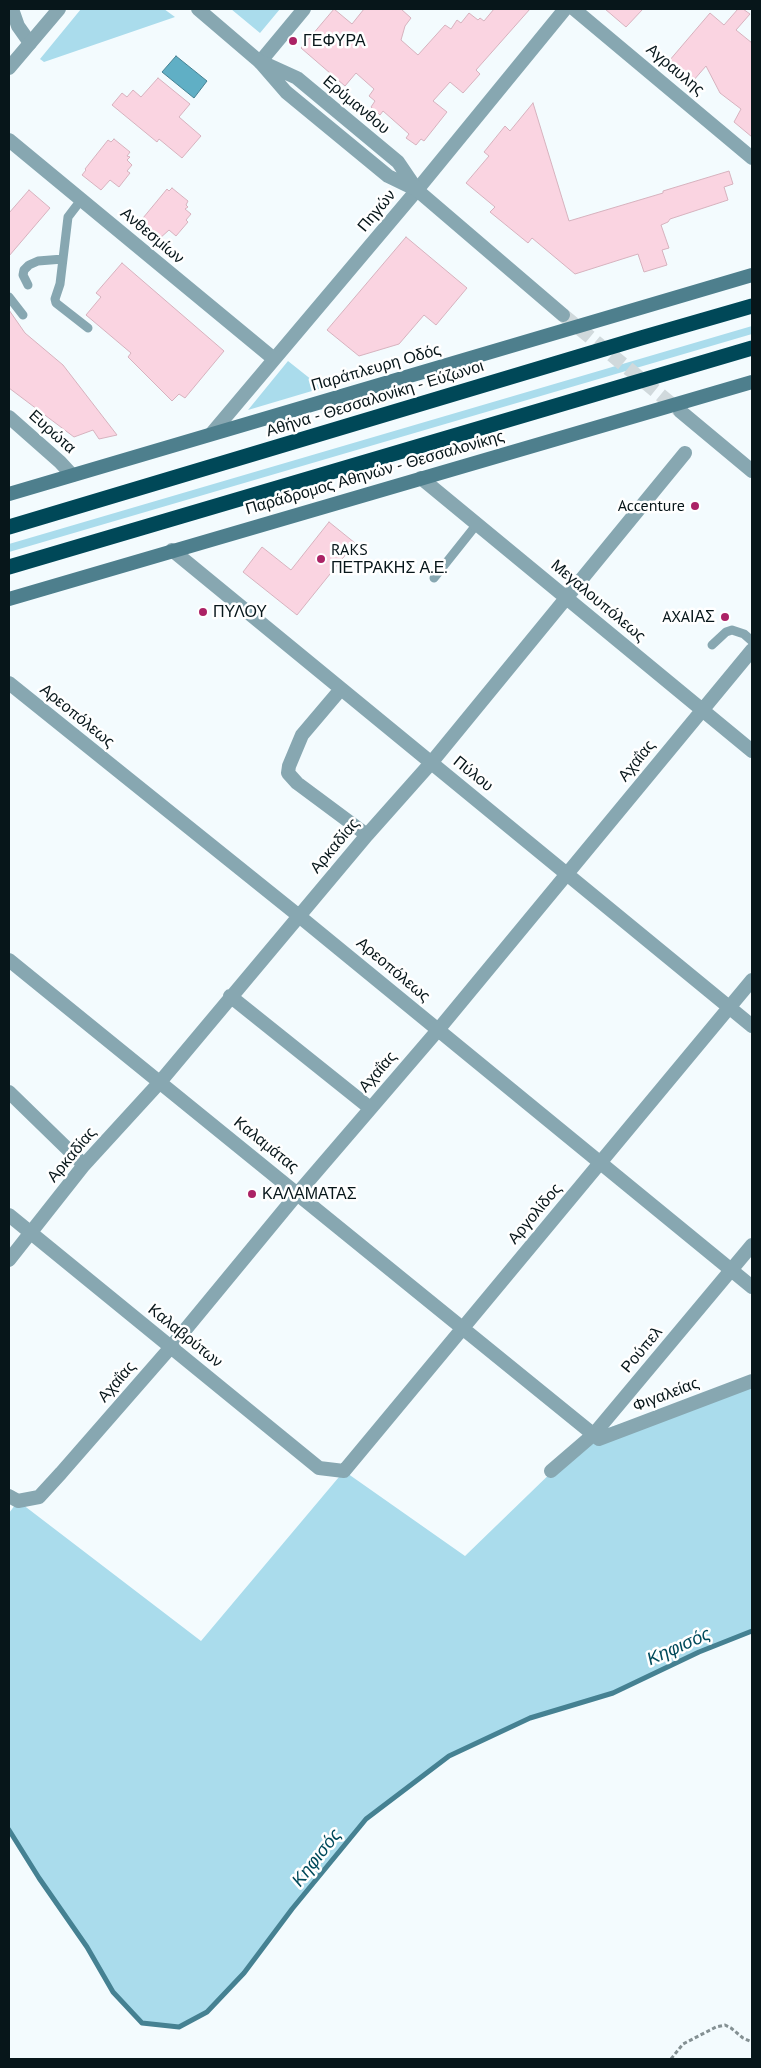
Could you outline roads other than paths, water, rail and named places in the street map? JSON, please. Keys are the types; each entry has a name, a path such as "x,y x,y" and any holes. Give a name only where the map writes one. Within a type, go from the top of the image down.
{"highway":[{"name":"Αθήνα - Θεσσαλονίκη - Εύζωνοι","path":"9,527 752,306"},
{"path":"9,567 752,348"}],"main road":[{"name":"Παράπλευρη Οδός","path":"9,494 752,275"},
{"name":"Παράδρομος Αθηνών - Θεσσαλονίκης","path":"9,599 752,382"}],"street":[{"path":"12,9 18,26 30,43"},
{"path":"9,68 59,9"},
{"path":"198,9 260,62 286,92 388,176 417,190 563,315"},
{"path":"260,62 304,9"},
{"name":"Πηγών","path":"212,433 417,190 566,9"},
{"name":"Αγραυλης","path":"574,9 752,158"},
{"name":"Ανθεσμίων","path":"9,140 274,359"},
{"path":"680,411 752,471"},
{"name":"Ευρώτα","path":"9,417 72,475"},
{"name":"Αρκαδίας","path":"9,1260 84,1165 160,1082 230,996 431,762 685,453"},
{"name":"Μεγαλουπόλεως","path":"421,478 752,751"},
{"name":"Πύλου","path":"172,550 752,1026"},
{"name":"Αχαΐας","path":"14,1498 39,1497 171,1347 298,1193 438,1030 752,650"},
{"name":"Αρεοπόλεως","path":"9,683 299,916 752,1287"},
{"path":"341,689 302,735 288,773 297,783 367,836"},
{"name":"Καλαμάτας","path":"9,960 594,1434"},
{"name":"Αργολίδος","path":"344,1470 752,980"},
{"path":"230,996 370,1108"},
{"path":"9,1092 84,1165"},
{"name":"Καλαβρύτων","path":"9,1216 319,1468 344,1470"},
{"name":"Ρούπελ","path":"551,1471 594,1434 752,1245"},
{"name":"Φιγαλείας","path":"594,1434 599,1439 752,1381"}],"lane":[{"path":"81,200 68,217 56,303 88,328"},
{"path":"28,285 23,275 24,270 29,265 38,261 63,259"},
{"path":"9,297 23,316"},
{"path":"434,578 477,524"},
{"path":"712,645 726,632 732,630 744,634 752,641"}],"waterway":[{"name":"Κηφισός","path":"9,1830 39,1878 87,1947 113,1992 142,2023 179,2027 207,2012 244,1973 292,1909 366,1819 449,1756 530,1718 613,1693 699,1652 752,1631"}],"tunnel":[{"path":"563,315 680,411"}],"place":[{"name":"ΓΕΦΥΡΑ","path":"293,41"},
{"name":"Accenture","path":"695,506"},
{"name":"RAKS ΠΕΤΡΑΚΗΣ Α.Ε.","path":"321,559"},
{"name":"ΠΥΛΟΥ","path":"203,612"},
{"name":"AXAΙΑΣ","path":"725,617"},
{"name":"ΚΑΛΑΜΑΤΑΣ","path":"252,1194"}]}
